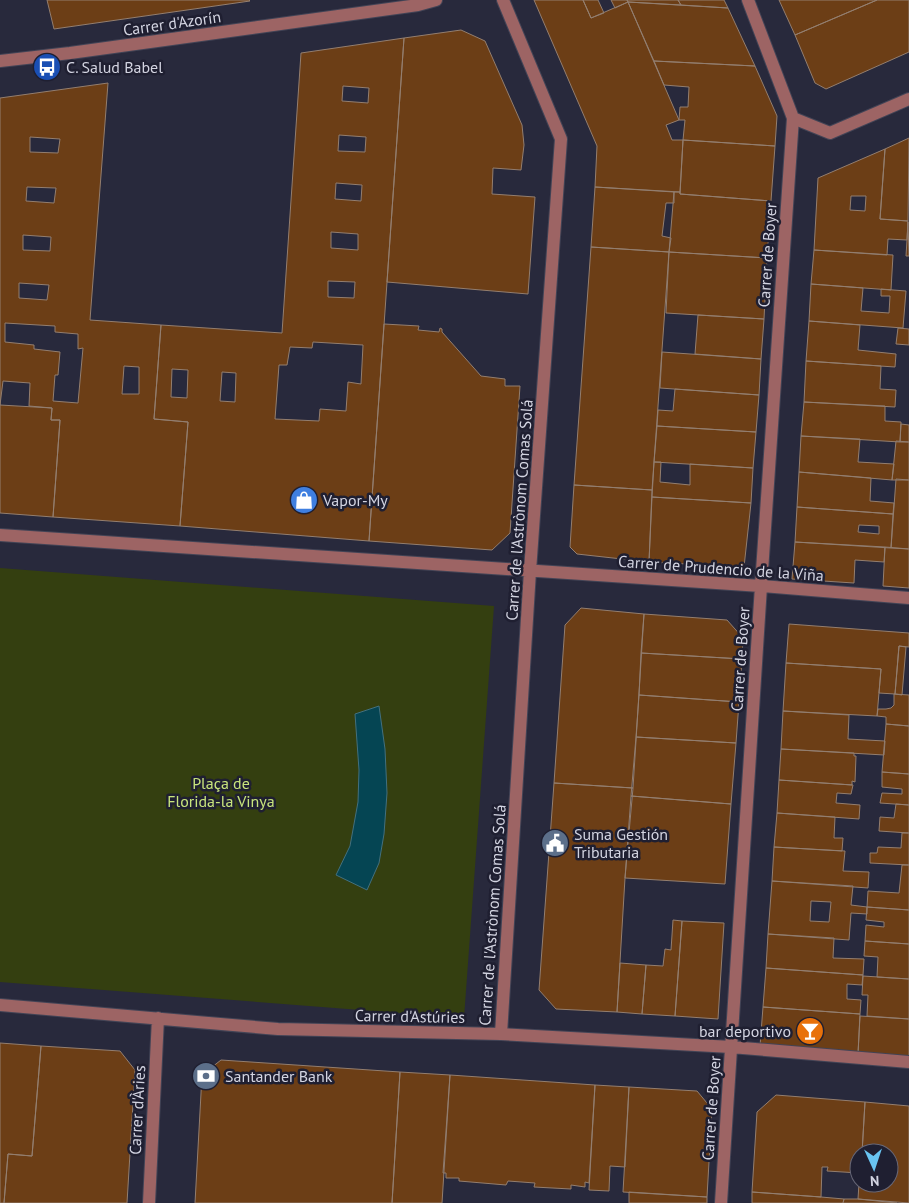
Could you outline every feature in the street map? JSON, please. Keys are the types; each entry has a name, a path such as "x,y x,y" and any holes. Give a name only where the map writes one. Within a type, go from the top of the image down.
{"street":[{"name":"Carrer d'Azorín","path":"0,61 79,52 408,6 436,0"},
{"name":"Carrer de l'Astrònom Comas Solá","path":"501,1034 530,571 561,139 503,0"},
{"path":"748,0 793,118 830,133 909,98"},
{"name":"Carrer de Boyer","path":"721,1203 793,118"},
{"path":"0,535 530,571"},
{"name":"Carrer de Prudencio de la Viña","path":"530,571 909,598"},
{"name":"Carrer d'Astúries","path":"0,1005 278,1029 501,1034 732,1047 909,1062"},
{"name":"Carrer d'Àries","path":"149,1203 158,1018"}],"green space":[{"name":"Plaça de Florida-la Vinya","path":"0,568 494,606 464,1018 0,982"}],"water":[{"path":"379,706 385,749 387,793 384,834 379,863 367,890 336,875 350,846 358,802 359,770 355,714"}],"building":[{"path":"47,0 249,0 250,1 54,29"},
{"path":"534,0 583,0 591,18 628,2 679,120 666,125 672,140 683,140 680,192 595,187 597,146"},
{"path":"583,0 598,0 604,13 591,18"},
{"path":"611,0 627,0 628,2 615,8"},
{"path":"627,0 678,0 681,5 628,2"},
{"path":"678,0 724,0 728,8 681,5"},
{"path":"779,0 877,0 795,35"},
{"path":"877,0 909,0 909,52 826,89 815,83 795,35"},
{"path":"628,2 728,8 755,66 654,61"},
{"path":"461,30 485,41 522,125 524,145 521,170 493,168 492,194 535,197 528,294 387,282 404,38"},
{"path":"404,38 369,541 180,526 188,422 154,419 161,325 282,333 301,53","holes":["343,86 369,88 368,103 342,101","339,135 366,137 365,152 338,151","336,183 362,185 361,201 335,199","331,232 358,234 358,250 331,248","328,281 355,282 354,298 328,297","313,342 363,345 361,384 348,382 346,411 320,409 319,421 275,419 279,365 287,365 290,347 312,348","172,369 188,370 187,398 171,397","222,372 236,373 235,402 220,401"]},
{"path":"654,61 755,66 777,116 775,146 683,140 685,120 679,120 680,107 688,107 689,87 664,85"},
{"path":"108,83 90,320 161,325 154,419 188,422 180,526 53,517 60,420 51,420 52,408 29,406 30,383 3,381 0,405 0,98","holes":["30,137 60,139 58,153 30,152","27,187 56,188 54,203 26,201","23,235 51,237 50,251 23,250","19,283 49,285 47,300 19,298","5,323 55,326 55,332 78,334 78,349 83,348 78,403 53,401 55,375 58,375 60,352 34,349 34,345 5,342","124,366 139,367 139,394 122,394"]},
{"path":"909,138 908,221 880,219 885,149"},
{"path":"683,140 775,146 771,201 680,194"},
{"path":"885,149 880,219 908,221 907,240 888,239 887,255 814,250 818,178","holes":["851,196 866,196 865,211 850,210"]},
{"path":"595,187 674,192 674,203 666,203 662,236 671,238 669,252 591,247"},
{"path":"674,192 771,201 767,258 669,252"},
{"path":"908,222 909,256 906,256 907,240"},
{"path":"591,247 669,252 652,490 574,485"},
{"path":"814,250 893,255 891,290 811,284"},
{"path":"669,252 767,258 764,319 666,313"},
{"path":"811,284 863,288 861,311 889,313 890,296 881,296 881,289 906,291 903,328 809,321"},
{"path":"698,315 764,319 761,359 695,354"},
{"path":"809,321 860,325 858,350 896,354 895,367 806,361"},
{"path":"384,324 419,326 418,330 439,332 440,328 481,376 505,379 505,386 520,386 510,533 492,550 369,541"},
{"path":"898,328 909,329 909,345 896,344"},
{"path":"662,352 761,359 759,395 660,388"},
{"path":"806,361 881,366 880,389 896,390 895,407 804,402"},
{"path":"675,389 759,395 756,432 657,426 658,410 673,411"},
{"path":"804,402 885,406 885,421 901,422 900,442 801,436"},
{"path":"0,405 52,408 51,420 60,420 53,517 0,513"},
{"path":"901,424 909,425 909,442 900,442"},
{"path":"657,426 756,432 753,468 654,462"},
{"path":"801,436 860,439 858,462 894,464 892,480 799,472"},
{"path":"896,441 909,442 909,480 892,480"},
{"path":"654,462 661,462 660,482 690,485 690,464 753,468 751,503 652,497"},
{"path":"799,472 871,478 870,501 894,503 893,514 797,507"},
{"path":"896,479 909,480 909,549 891,548"},
{"path":"574,485 652,490 649,562 577,554 570,547"},
{"path":"652,497 751,503 744,567 649,562"},
{"path":"797,507 893,514 891,548 795,542","holes":["859,525 879,526 879,534 858,532"]},
{"path":"795,542 885,547 884,562 855,560 854,583 792,579"},
{"path":"885,547 909,549 909,588 883,586"},
{"path":"581,608 644,614 633,788 554,783 565,625"},
{"path":"644,614 727,620 743,638 742,659 641,653"},
{"path":"789,624 909,633 909,647 899,646 895,694 879,693 881,669 786,663"},
{"path":"899,646 906,647 902,695 895,694"},
{"path":"641,653 742,659 739,702 639,695"},
{"path":"786,663 881,669 877,716 783,711"},
{"path":"894,694 909,695 909,726 886,724 886,717 877,716 878,709 891,708 894,705"},
{"path":"639,695 739,702 736,743 636,737"},
{"path":"783,711 849,715 848,739 885,741 884,755 781,749"},
{"path":"886,724 909,726 909,774 882,772"},
{"path":"636,737 736,743 731,804 631,796"},
{"path":"781,749 854,753 854,756 856,756 855,782 852,781 852,785 779,780"},
{"path":"882,772 909,774 909,805 880,803 882,793 902,794 902,789 882,787"},
{"path":"779,780 853,785 851,794 837,793 836,803 860,805 859,819 777,813"},
{"path":"554,783 633,788 625,878 617,1012 556,1009 539,990"},
{"path":"631,796 731,804 725,884 625,878"},
{"path":"896,804 909,805 909,833 879,831 880,817 894,818"},
{"path":"777,813 835,817 834,838 843,838 842,851 774,847"},
{"path":"902,833 909,833 909,865 870,863 870,853 877,853 878,847 901,848"},
{"path":"774,847 845,851 843,871 869,872 868,888 772,881"},
{"path":"902,865 909,865 909,910 867,907 868,891 899,893"},
{"path":"772,881 853,886 851,905 867,907 867,914 851,913 849,940 768,934","holes":["811,901 831,902 829,922 810,921"]},
{"path":"867,907 909,910 909,944 865,941 866,925 884,927 884,922 866,920"},
{"path":"673,920 682,921 675,1016 642,1014 646,965 663,966 665,949 671,950"},
{"path":"682,921 724,923 718,1019 675,1016"},
{"path":"768,934 834,938 833,958 864,959 863,975 766,968"},
{"path":"865,941 909,944 909,979 877,977 878,957 864,956"},
{"path":"620,963 646,965 642,1014 617,1012"},
{"path":"766,968 863,975 862,985 847,984 847,999 861,1000 860,1014 763,1007"},
{"path":"863,976 909,979 909,1019 867,1016 868,995 862,995"},
{"name":"bar deportivo","path":"763,1007 860,1014 858,1054 760,1046"},
{"path":"860,1016 909,1019 909,1057 858,1054"},
{"path":"0,1043 41,1046 32,1156 8,1154 4,1203 0,1203"},
{"path":"41,1046 120,1051 135,1070 127,1203 4,1203 8,1154 32,1156"},
{"path":"221,1060 400,1072 392,1203 195,1203 202,1075"},
{"path":"400,1072 450,1075 442,1203 392,1203"},
{"path":"450,1075 595,1085 589,1183 585,1182 585,1187 571,1185 571,1189 534,1187 535,1183 508,1181 506,1185 459,1181 459,1178 446,1178 446,1173 443,1173"},
{"path":"595,1085 629,1087 625,1167 610,1166 609,1191 589,1190"},
{"path":"629,1087 697,1091 712,1109 707,1197 623,1192"},
{"path":"776,1095 865,1102 863,1143 849,1143 849,1172 827,1171 828,1167 822,1167 821,1197 752,1192 757,1112"},
{"path":"865,1102 909,1106 909,1203 858,1199 858,1193 899,1193 899,1143 863,1143"},
{"path":"629,1192 707,1197 707,1203 629,1203"},
{"path":"752,1192 844,1199 843,1203 752,1203"},
{"path":"844,1199 858,1199 897,1203 843,1203"}],"place":[{"name":"C. Salud Babel","path":"47,67"},
{"name":"Vapor-My","path":"304,500"},
{"name":"Suma Gestión Tributaria","path":"555,843"},
{"name":"bar deportivo","path":"810,1031"},
{"name":"Santander Bank","path":"206,1076"}]}
